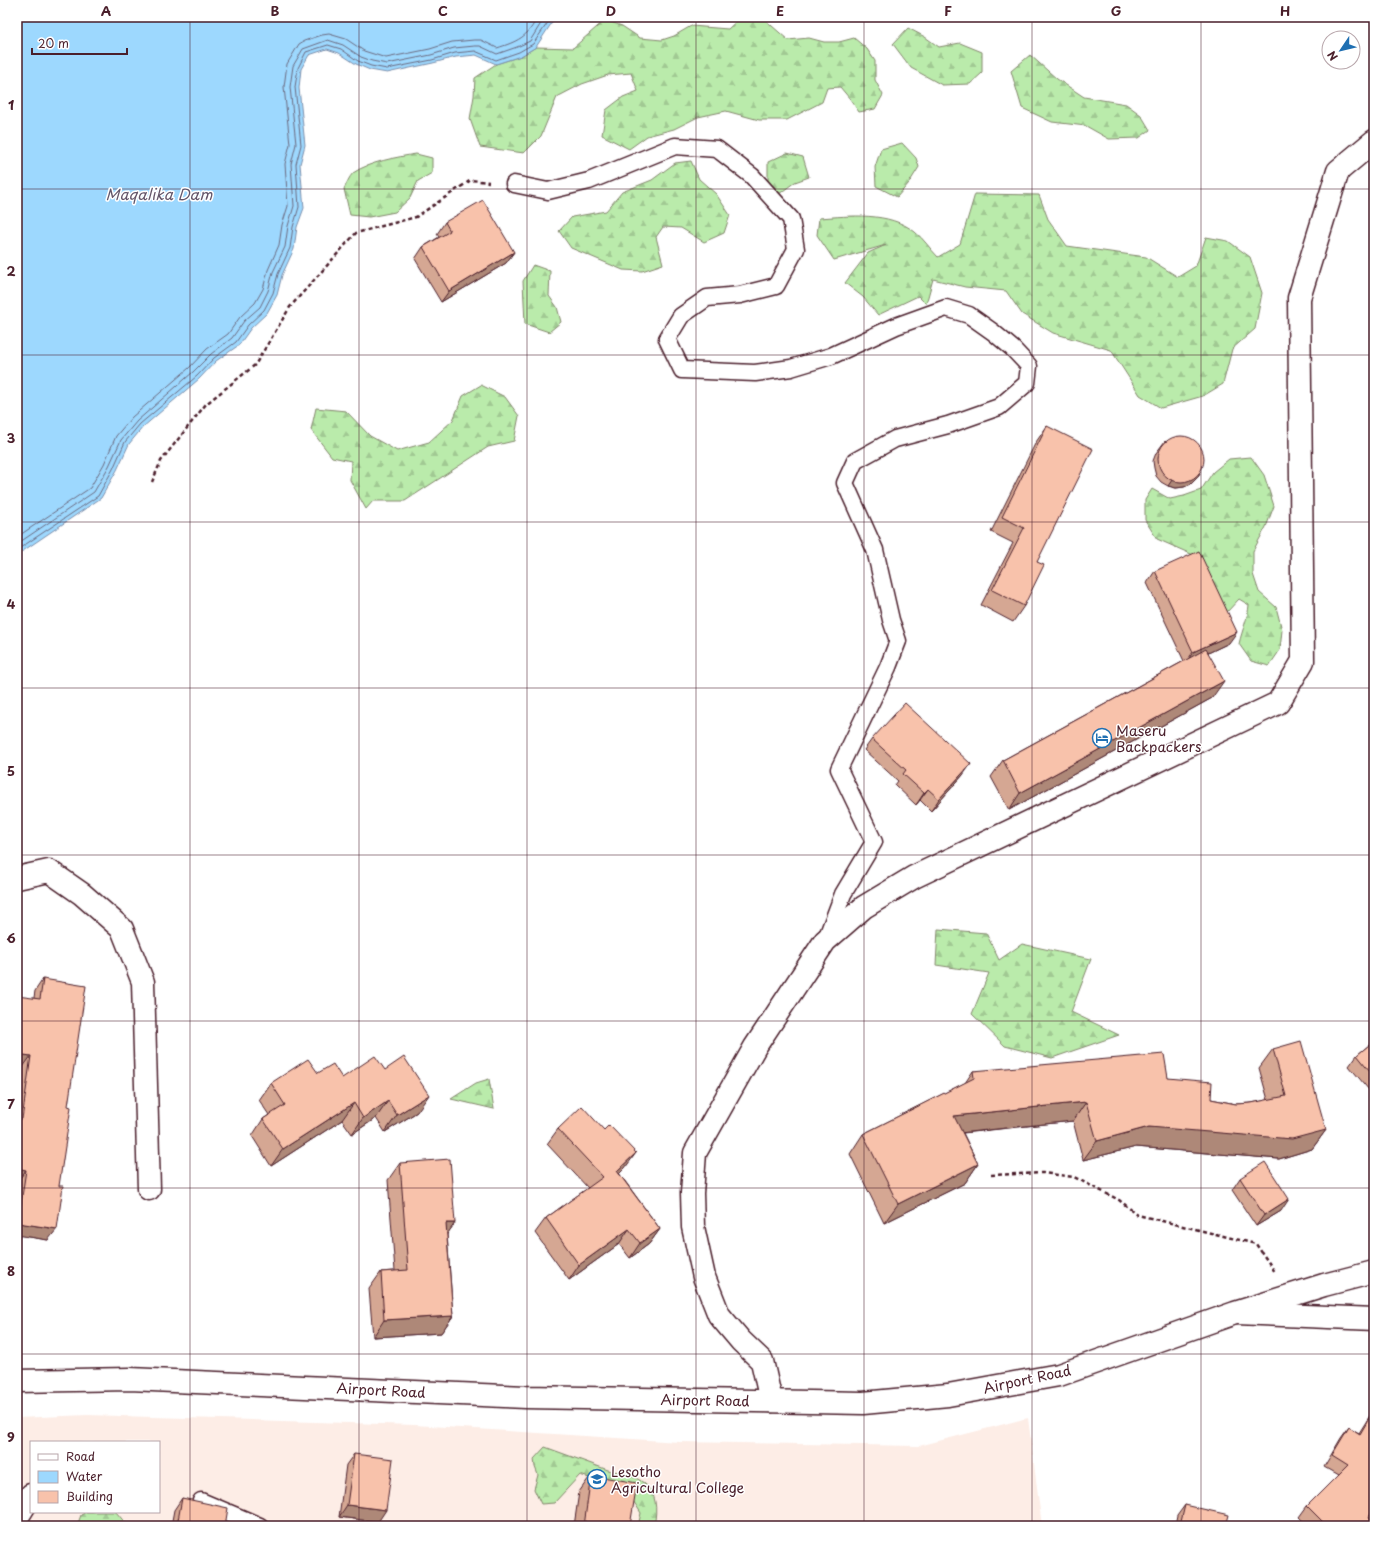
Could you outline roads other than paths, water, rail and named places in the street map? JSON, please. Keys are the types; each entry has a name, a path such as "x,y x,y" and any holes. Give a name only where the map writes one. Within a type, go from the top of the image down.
{"street":[{"path":"771,1401 762,1361 741,1341 719,1315 704,1277 693,1227 692,1193 695,1154 756,1047 825,941 864,907 914,877 1278,703 1303,661 1299,298 1338,171 1374,141"},
{"path":"17,878 49,871 82,894 122,928 143,982 149,1189"},
{"name":"Airport Road","path":"17,1381 130,1379 526,1397 863,1403 948,1394 1059,1375 1235,1313 1324,1285 1374,1272"},
{"path":"1235,1313 1374,1319"},
{"path":"17,1518 30,1497"}],"lane":[{"path":"514,184 548,191 588,181 675,146 717,149 752,176 791,219 796,249 776,286 740,295 707,298 681,316 667,339 682,370 755,373 791,368 831,356 896,326 946,308 969,315 1012,348 1029,366 1027,382 999,407 948,425 895,439 855,461 846,483 875,550 891,620 898,641 888,667 840,769 874,842 843,894 825,941"},
{"path":"200,1501 260,1526"}],"water":[{"name":"Maqalika Dam","path":"17,17 552,17 553,21 536,47 521,56 496,64 476,55 456,57 387,73 370,70 356,64 339,53 327,49 309,55 301,69 299,88 305,145 300,164 304,208 297,227 294,249 282,275 277,295 267,313 251,328 239,345 216,361 199,379 143,427 129,444 117,470 101,498 17,555"}],"place":[{"name":"Maseru Backpackers","path":"1102,738"},
{"name":"Lesotho Agricultural College","path":"597,1479"}]}
